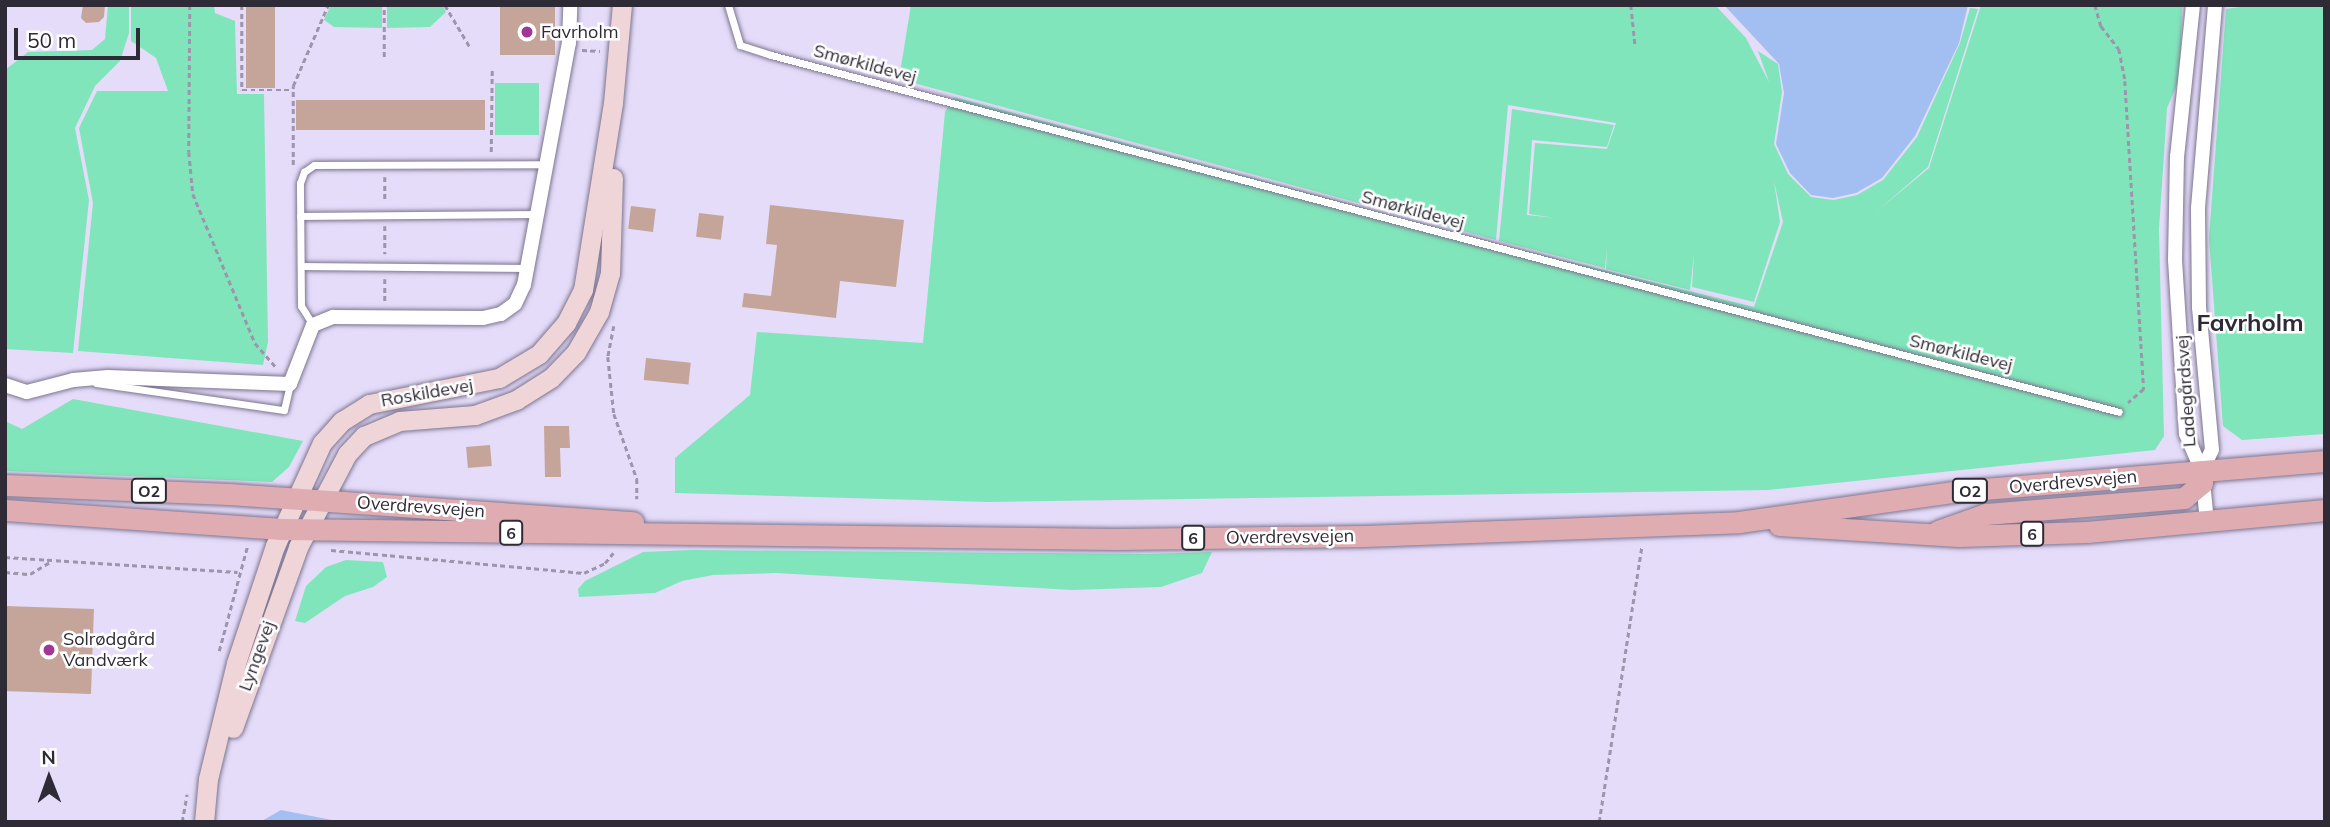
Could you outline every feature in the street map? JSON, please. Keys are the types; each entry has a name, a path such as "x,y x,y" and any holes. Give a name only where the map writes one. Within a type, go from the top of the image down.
{"main road":[{"name":"Overdrevsvejen","path":"284,522 640,536 715,532 1117,539 1644,527 1739,522 1959,492 2325,461"},
{"path":"1922,536 1986,514 2184,498 2202,483 2202,471"},
{"name":"O2","path":"5,485 284,522"},
{"path":"5,508 309,523"},
{"name":"Overdrevsvejen","path":"1739,522 1922,536 2087,532 2325,510"},
{"name":"Overdrevsvejen","path":"309,523 536,515 715,532"}],"street":[{"path":"5,385 27,392 73,380 290,384 313,325 333,317 483,318 501,314 515,304 527,268 568,50 570,5"},
{"name":"Roskildevej","path":"309,523 346,454 364,436 399,421 475,415 508,403 551,378 576,352 599,312 610,273 613,103 622,5"},
{"name":"Ladegårdsvej","path":"2193,5 2178,156 2175,260 2186,434 2202,471"},
{"name":"Ladegårdsvej","path":"2202,471 2212,450 2199,307 2198,208 2215,5"},
{"name":"Roskildevej","path":"284,522 321,443 342,421 369,404 499,379 539,354 566,323 583,290 613,103"},
{"path":"2202,471 2207,522"},
{"name":"Lyngevej","path":"205,819 208,779 236,663 284,522"},
{"name":"Lyngevej","path":"205,819 309,523"}],"lane":[{"name":"Smørkildevej","path":"728,5 740,45 772,55 2119,412"},
{"path":"313,325 301,306 300,183 304,172 314,165 547,164"},
{"path":"300,216 537,214"},
{"path":"301,266 527,268"},
{"path":"499,379 508,403"},
{"path":"73,380 284,410 290,384"}],"path":[{"path":"190,5 189,152 194,194 255,343 290,384"},
{"path":"242,5 242,90 293,88 328,5"},
{"path":"384,5 384,57"},
{"path":"445,5 470,47"},
{"path":"1631,5 1635,44"},
{"path":"2095,5 2101,26 2119,49 2124,81 2144,388 2119,412"},
{"path":"568,50 617,52"},
{"path":"491,164 492,68"},
{"path":"385,165 385,317"},
{"path":"244,548 284,522"},
{"path":"309,523 584,573 605,563 613,553"},
{"path":"1599,822 1644,527"},
{"path":"5,557 238,572"},
{"path":"5,572 30,574 50,562"}],"green space":[{"path":"108,5 129,5 129,33 120,61 95,86 75,128 89,200 73,353 5,349 5,70 28,52 92,50 105,39"},
{"path":"131,5 214,5 215,13 235,21 237,94 264,94 268,342 263,365 78,351 93,203 79,128 97,91 168,91 156,58 131,41"},
{"path":"331,5 382,5 382,28 334,27 324,20"},
{"path":"387,5 442,5 446,12 430,27 387,28"},
{"path":"911,5 1715,5 1746,38 1769,82 1758,51 1778,64 1782,92 1774,144 1788,174 1811,197 1834,200 1857,195 1883,180 1917,137 1960,43 1970,8 1978,9 1928,167 1876,212 1929,168 1981,5 2182,5 2180,78 2167,108 2159,229 2164,436 2155,450 1768,490 989,502 675,493 675,458 750,395 757,332 923,343 945,112 954,97 1494,243 1754,307 1783,222 1774,181 1780,222 1754,302 1692,287 1694,254 1690,290 1606,269 1607,248 1605,268 1499,241 1512,109 1614,125 1607,147 1532,140 1527,215 1555,218 1529,214 1535,143 1607,149 1616,123 1508,105 1496,240 899,79"},
{"path":"2253,5 2325,5 2325,434 2242,440 2223,426 2209,238 2226,9"},
{"path":"495,83 539,83 539,135 495,135"},
{"path":"73,399 303,441 289,467 272,482 5,471 5,421 22,429"},
{"path":"692,550 1145,554 1212,552 1202,573 1161,587 1072,590 776,573 713,575 682,581 655,593 579,597 578,589 585,581 643,552"},
{"path":"346,560 383,562 387,577 373,587 345,596 305,623 295,621 306,586 326,567"}],"water":[{"path":"1724,5 1968,5 1959,43 1915,136 1882,178 1856,193 1833,198 1811,195 1790,173 1776,144 1784,93 1779,64"},
{"path":"281,810 342,822 260,822"}],"building":[{"path":"83,5 105,5 104,17 99,22 86,23 81,18"},
{"path":"246,5 275,5 275,88 246,88"},
{"name":"Favrholm","path":"500,5 555,5 555,55 500,55"},
{"path":"296,100 485,100 485,130 296,130"},
{"path":"770,205 904,220 896,287 840,281 836,318 742,307 744,293 771,296 777,245 766,244"},
{"path":"631,206 656,209 653,232 628,229"},
{"path":"699,213 724,216 721,240 696,237"},
{"path":"646,358 691,363 688,385 644,380"},
{"path":"544,426 569,426 570,448 560,448 561,477 545,477"},
{"path":"490,445 492,466 468,468 466,447"},
{"name":"Solrødgård Vandværk","path":"5,606 94,609 91,694 5,691"}],"place":[{"name":"Favrholm","path":"527,32"},
{"name":"Solrødgård Vandværk","path":"49,650"}],"district":[{"name":"Favrholm","path":"2250,323"}]}
